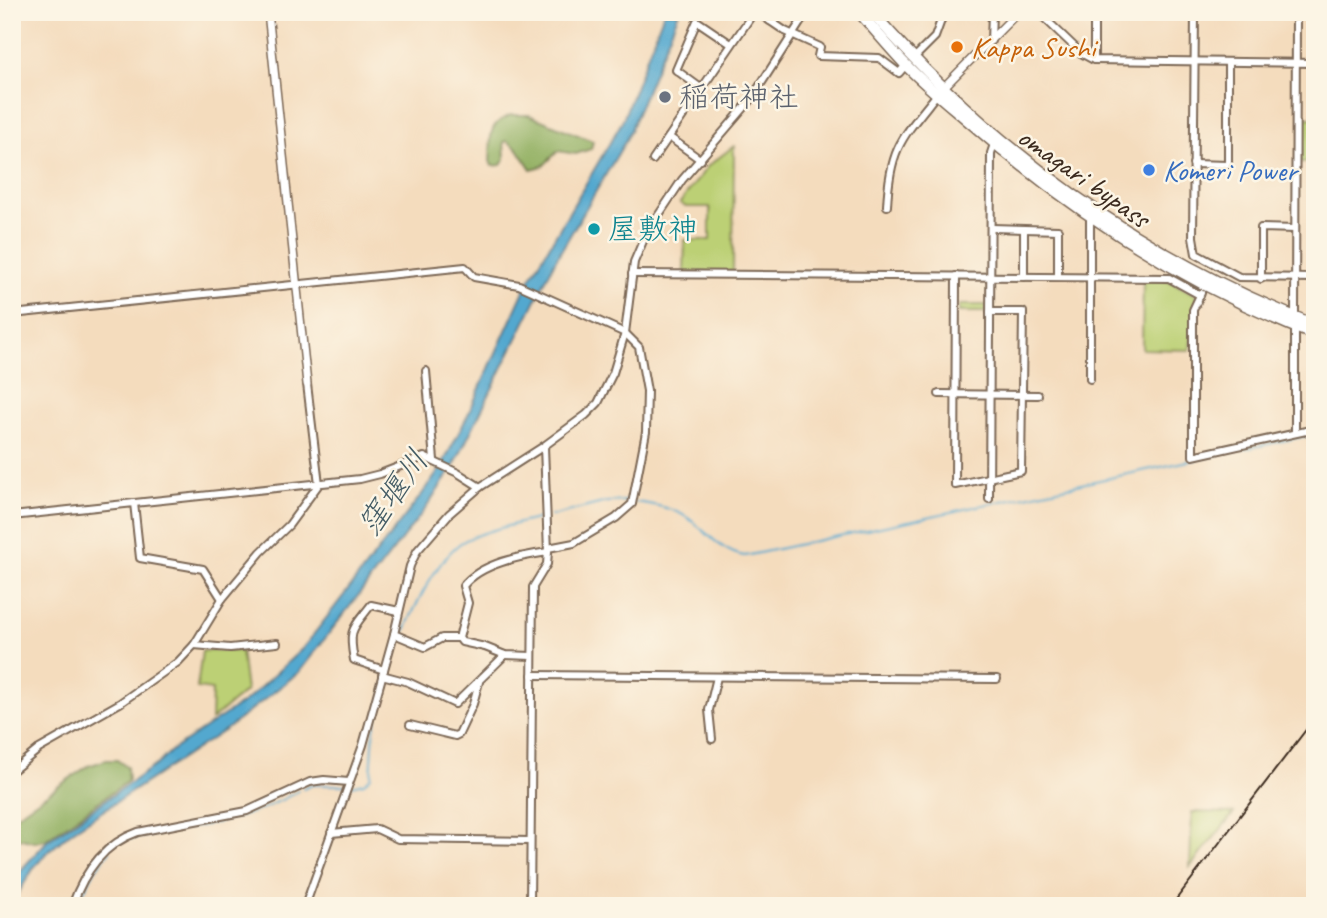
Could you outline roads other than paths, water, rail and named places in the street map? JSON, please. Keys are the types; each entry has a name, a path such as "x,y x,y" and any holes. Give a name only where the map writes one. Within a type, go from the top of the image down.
{"highway":[{"name":"omagari bypass","path":"859,12 994,144 1090,215 1227,298 1295,322 1315,325"},
{"name":"omagari bypass","path":"872,12 910,62"},
{"name":"omagari bypass","path":"940,91 1089,206 1191,270 1204,286"},
{"name":"omagari bypass","path":"1295,322 1315,335"}],"street":[{"path":"12,13 19,12"},
{"path":"109,12 134,15 149,12"},
{"path":"12,771 39,749 120,703 178,662 194,645 222,599 261,552 289,525 319,484 268,12"},
{"path":"653,160 755,12 793,35 820,47 818,55 878,58 899,73 935,37 944,12"},
{"path":"770,21 775,12"},
{"path":"305,906 363,745 385,674 410,566 418,551 449,514 480,487 544,446 598,404 613,373 625,333 632,274 638,249 682,180 750,101 807,12"},
{"path":"991,41 992,12"},
{"path":"887,206 888,180 895,150 903,137 940,91 1018,12"},
{"path":"1038,12 1081,53 1094,60 1315,63"},
{"path":"1094,12 1094,60"},
{"path":"1195,12 1193,164 1196,254 1239,277 1315,278"},
{"path":"1295,433 1296,12"},
{"path":"702,89 676,70 697,21 732,44"},
{"path":"1193,164 1228,165 1228,63"},
{"path":"669,137 701,160"},
{"path":"989,499 991,153 994,144"},
{"path":"1090,215 1090,379"},
{"path":"992,228 1058,230 1058,277"},
{"path":"1261,279 1261,228 1295,229"},
{"path":"1024,230 1024,277"},
{"path":"1215,265 1193,310 1193,456 1315,429"},
{"path":"12,314 465,267 474,277 519,285 625,333 639,347 647,391 646,432 633,501 616,518 574,543 518,556 470,578 463,586 468,604 459,638"},
{"path":"632,274 1169,278 1204,286"},
{"path":"956,276 955,485 1021,471 1023,312 990,312"},
{"path":"426,371 435,461"},
{"path":"939,394 1038,395"},
{"path":"530,906 533,587 547,564 548,550 544,446"},
{"path":"12,516 319,484 380,474 424,457 480,487"},
{"path":"134,503 140,558 204,569 222,599"},
{"path":"399,611 371,605 350,637 354,660 452,704 505,655"},
{"path":"394,634 425,647 442,638 459,638"},
{"path":"459,638 461,642 505,655 532,656"},
{"path":"194,645 230,648 277,643"},
{"path":"532,675 997,679"},
{"path":"712,739 709,710 717,677"},
{"path":"410,725 455,736 459,734 479,681"},
{"path":"72,906 85,877 98,857 125,836 247,811 310,782 324,780 348,785"},
{"path":"331,833 377,829 398,839 530,841"}],"water":[{"path":"664,12 679,12 626,140 555,261 454,466 426,508 299,672 231,726 71,832 35,866 12,903 12,880 47,841 248,699 303,648 426,489 440,469 466,419 527,284 622,122"}],"waterway":[{"path":"634,502 676,512 695,523 729,551 745,556 1315,434"},
{"path":"551,516 607,502 629,501"},
{"path":"404,633 434,574 458,545 485,533 541,518"},
{"path":"389,673 400,640"},
{"path":"351,786 364,783 371,777 374,729 387,678"},
{"path":"303,789 312,785 345,785"},
{"path":"130,839 237,817 278,802 298,791"},
{"path":"76,906 95,870 110,851"}],"railway":[{"path":"1171,906 1315,718"}],"place":[{"name":"Kappa Sushi","path":"957,47"},
{"name":"稲荷神社","path":"665,97"},
{"name":"Komeri Power","path":"1149,170"},
{"name":"屋敷神","path":"594,229"}],"water label":[{"name":"窪堰川","path":"393,492"}]}
